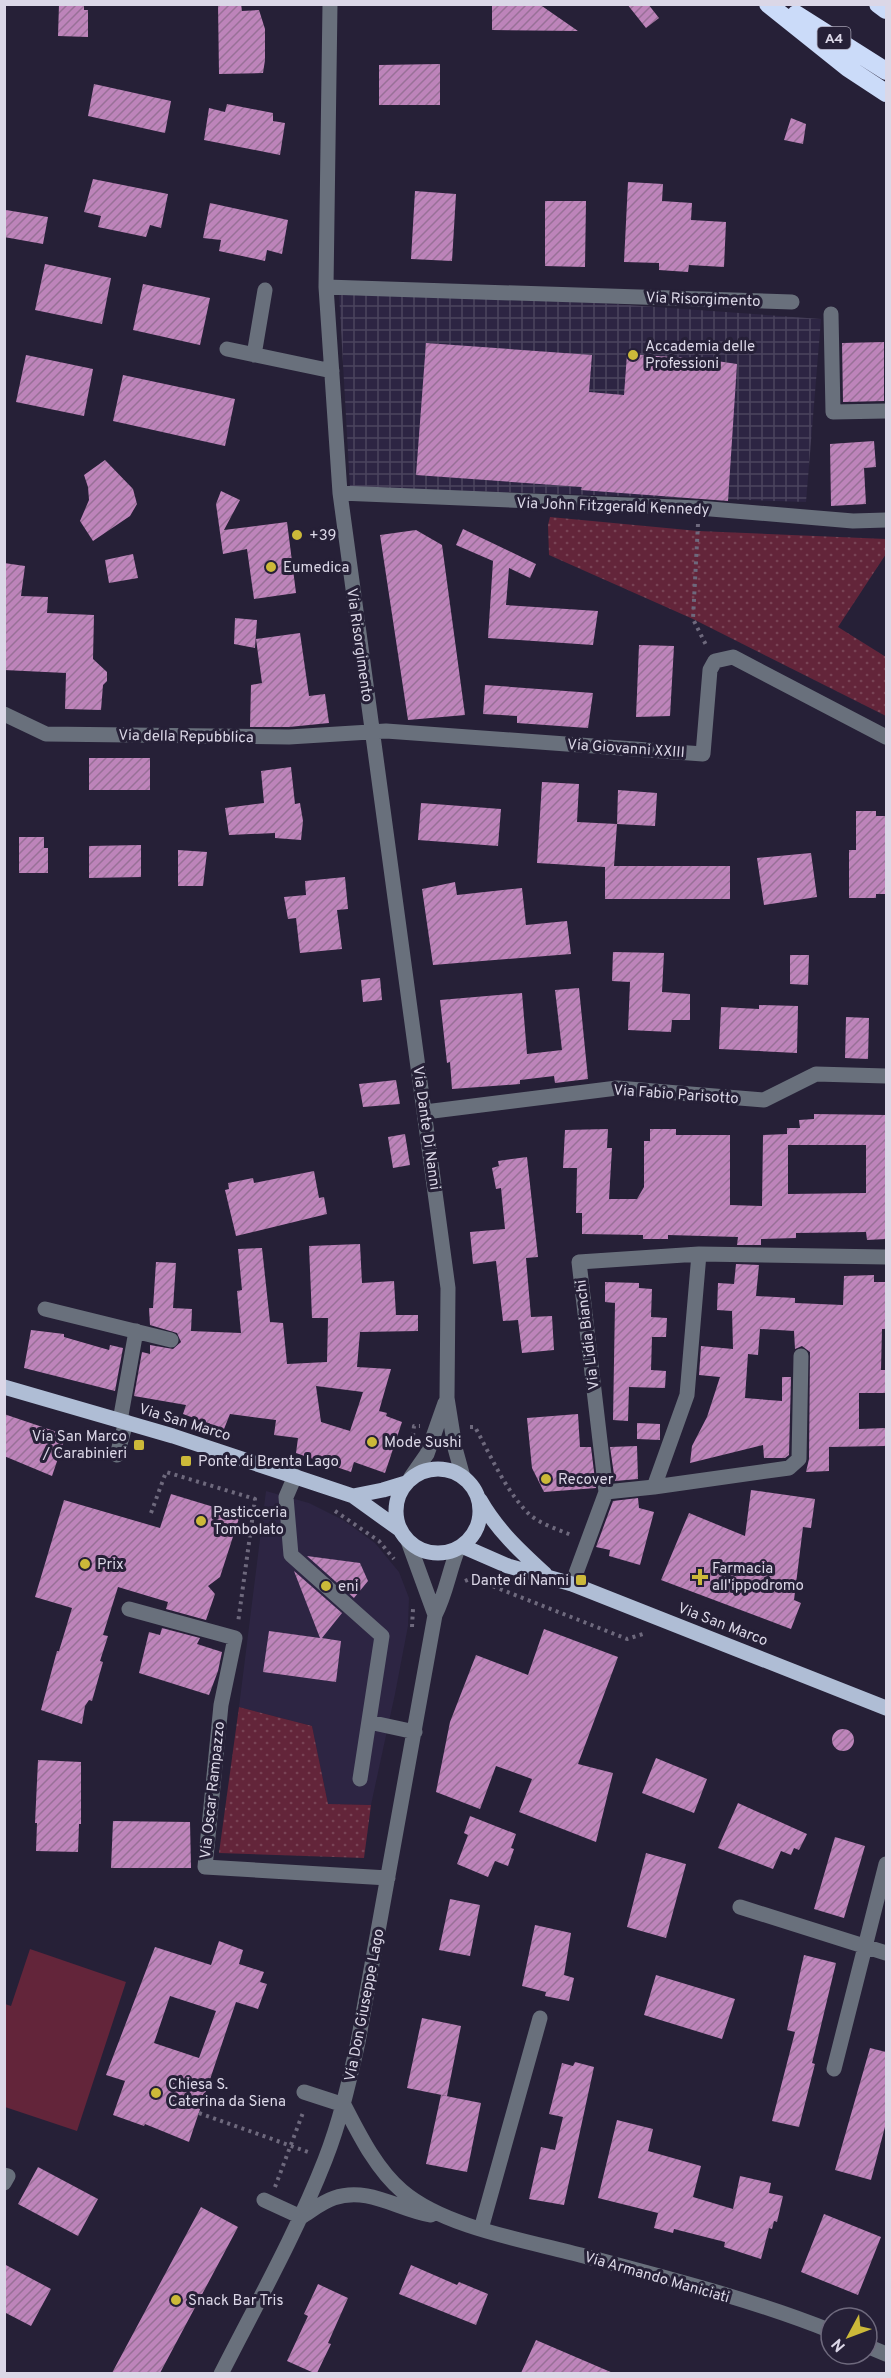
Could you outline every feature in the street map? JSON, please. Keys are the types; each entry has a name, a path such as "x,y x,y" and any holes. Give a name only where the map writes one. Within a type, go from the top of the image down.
{"highway":[{"path":"768,4 848,68 886,93"},
{"name":"A4","path":"782,4 886,71"},
{"path":"878,4 886,10"}],"main road":[{"name":"Via San Marco","path":"4,1387 123,1422 353,1496 404,1535"},
{"path":"353,1496 383,1490 432,1469 453,1471 470,1482 481,1509 476,1530 460,1547 445,1553 431,1553 418,1549 404,1535 396,1517 396,1505 399,1493 409,1480"},
{"name":"Via San Marco","path":"478,1498 498,1528 545,1575"},
{"name":"Via San Marco","path":"460,1547 508,1566 572,1584 886,1708"}],"street":[{"name":"Via Risorgimento","path":"330,4 326,286 340,493 390,859"},
{"name":"Via Risorgimento","path":"326,286 792,302"},
{"path":"254,355 265,290"},
{"path":"831,314 833,412 886,411"},
{"path":"227,349 332,371"},
{"name":"Via John Fitzgerald Kennedy","path":"340,493 699,508 853,521 886,520"},
{"path":"716,661 733,657 886,737"},
{"name":"Via Giovanni XXIII","path":"372,730 703,754 710,670 716,661"},
{"name":"Via della Repubblica","path":"4,714 46,734 289,736 372,730"},
{"name":"Via Dante Di Nanni","path":"390,859 448,1288 447,1398 455,1448 463,1477"},
{"name":"Via Fabio Parisotto","path":"425,1112 617,1088 764,1100 816,1074 886,1076"},
{"path":"654,1487 687,1395 699,1254"},
{"name":"Via Lidia Bianchi","path":"572,1584 606,1491 579,1262 699,1254 886,1257"},
{"path":"45,1309 171,1340"},
{"path":"117,1455 136,1331"},
{"path":"606,1491 654,1487 789,1468 795,1464 799,1459 801,1356"},
{"name":"Via Dante Di Nanni","path":"409,1480 427,1454 447,1398"},
{"path":"295,1476 286,1497 291,1555 382,1636 360,1779"},
{"name":"Via Don Giuseppe Lago","path":"404,1535 435,1615"},
{"name":"Via Don Giuseppe Lago","path":"221,2373 301,2217 326,2158 344,2105 358,2042 435,1615 444,1599 450,1569 460,1547"},
{"path":"129,1609 235,1638"},
{"name":"Via Oscar Rampazzo","path":"235,1638 220,1706 205,1867 388,1878"},
{"path":"369,1722 415,1732"},
{"path":"834,2069 886,1864"},
{"path":"740,1907 886,1953"},
{"path":"481,2229 540,2018"},
{"path":"307,2093 344,2105"},
{"name":"Via Armando Maniciati","path":"344,2105 377,2163 401,2190 443,2217"},
{"name":"Via Armando Maniciati","path":"301,2217 334,2198 355,2194 381,2199 417,2213 443,2217 665,2277 819,2326"},
{"path":"267,2201 301,2217"}],"path":[{"path":"699,508 693,619 697,631 716,661"},
{"path":"410,1444 414,1426"},
{"path":"475,1427 499,1472 530,1514 544,1524 587,1542"},
{"path":"151,1513 166,1472 255,1499 235,1638"},
{"path":"329,1507 379,1541 397,1563"},
{"path":"462,1582 472,1578 627,1639 647,1633"},
{"path":"412,1627 413,1606"},
{"path":"267,2201 291,2146 307,2093"},
{"path":"199,2113 326,2158"}],"shaded area":[{"path":"339,293 600,303 821,319 806,502 350,487"},
{"path":"550,517 698,531 886,539 886,554 838,627 886,657 886,716 693,619 549,555"},
{"path":"266,1491 309,1503 343,1520 375,1543 399,1572 409,1598 408,1626 371,1805 328,1804 312,1726 239,1707"},
{"path":"239,1707 312,1726 328,1804 371,1805 364,1858 219,1853"},
{"path":"30,1949 126,1982 77,2131 5,2107 5,2004 11,2006"}],"building":[{"path":"59,4 84,4 84,10 88,10 88,37 58,36"},
{"path":"218,4 241,4 242,11 259,10 265,29 263,73 219,74"},
{"path":"492,4 539,4 578,31 492,30"},
{"path":"627,4 648,4 659,18 646,28"},
{"path":"440,64 440,105 379,105 379,65"},
{"path":"94,84 171,101 165,133 88,116"},
{"path":"227,104 273,113 273,121 285,123 280,155 204,140 209,108 225,112"},
{"path":"791,118 806,124 803,144 784,140"},
{"path":"93,179 168,194 161,228 150,225 146,237 98,227 101,216 84,212"},
{"path":"628,182 663,184 662,201 692,203 691,220 726,222 724,267 689,265 688,272 659,270 659,263 624,262"},
{"path":"415,191 456,194 452,261 411,259"},
{"path":"545,201 586,201 585,267 545,266"},
{"path":"210,203 288,220 282,254 267,250 265,261 219,251 221,240 203,238"},
{"path":"6,210 48,217 43,244 4,237"},
{"path":"45,264 111,278 102,324 35,310"},
{"path":"143,284 210,298 200,345 133,330"},
{"path":"884,342 884,401 843,402 842,343"},
{"path":"426,343 592,355 589,392 624,395 627,354 703,359 737,364 728,501 581,490 582,487 416,475"},
{"path":"26,355 93,369 84,416 16,402"},
{"path":"123,375 235,399 225,446 113,421"},
{"path":"874,441 876,467 864,468 866,504 831,506 830,444"},
{"path":"105,460 133,489 137,504 130,516 93,541 80,521 89,500 84,475"},
{"name":"Eumedica","path":"221,491 240,500 224,530 287,522 296,593 254,599 247,549 223,554 216,504"},
{"path":"463,529 536,564 530,578 509,568 506,605 598,611 593,645 488,638 493,561 456,545"},
{"path":"416,530 442,545 465,715 408,720 380,535"},
{"path":"133,554 138,578 109,583 105,560"},
{"path":"4,563 25,566 21,596 48,597 47,613 94,615 93,659 107,672 107,681 103,685 101,710 65,709 66,673 4,670"},
{"path":"235,618 257,620 255,648 234,644"},
{"path":"300,633 309,696 325,694 329,723 289,727 250,727 251,685 262,683 256,639"},
{"path":"639,645 674,646 670,716 636,717"},
{"path":"485,685 593,693 588,728 517,723 517,716 483,714"},
{"path":"89,758 150,758 150,790 89,790"},
{"path":"291,767 295,804 300,803 303,821 301,840 275,838 275,833 229,835 225,808 264,803 261,771"},
{"path":"542,782 579,784 577,822 617,824 614,866 730,866 730,899 605,899 605,867 537,863"},
{"path":"618,790 657,793 655,826 617,824"},
{"path":"421,803 501,809 498,846 418,840"},
{"path":"856,811 876,811 876,816 886,816 886,894 876,894 876,898 849,898 849,850 856,850"},
{"path":"19,837 44,837 44,848 48,848 48,873 19,873"},
{"path":"141,845 141,877 89,878 89,846"},
{"path":"178,850 207,852 203,886 178,886"},
{"path":"811,853 817,897 764,905 757,858"},
{"path":"345,877 348,909 337,910 342,949 300,953 296,918 288,919 284,897 306,895 305,881"},
{"path":"455,882 457,895 522,888 526,925 567,921 571,954 433,965 422,889"},
{"path":"613,952 664,953 662,992 690,994 690,1020 672,1020 671,1032 628,1030 630,982 612,981"},
{"path":"790,955 809,955 808,985 790,984"},
{"path":"380,978 382,1000 363,1002 361,980"},
{"path":"579,988 588,1079 555,1083 554,1076 520,1080 520,1084 452,1089 440,1000 522,993 527,1054 562,1050 555,990"},
{"path":"759,1005 798,1006 797,1053 719,1049 721,1007 759,1009"},
{"path":"846,1017 869,1018 868,1059 845,1058"},
{"path":"396,1080 400,1104 363,1107 359,1084"},
{"path":"814,1114 886,1115 886,1239 867,1240 866,1232 796,1233 796,1238 761,1239 761,1245 737,1245 738,1237 668,1235 668,1239 643,1239 643,1235 582,1234 582,1213 576,1213 577,1168 563,1168 565,1130 608,1129 607,1148 612,1148 609,1199 637,1199 644,1187 644,1141 650,1141 650,1129 676,1129 676,1135 730,1135 730,1205 762,1206 763,1135 787,1134 787,1128 800,1128 799,1120 814,1119","holes":["788,1145 866,1145 866,1193 788,1194"]},
{"path":"405,1134 410,1165 393,1168 388,1137"},
{"path":"527,1157 538,1257 526,1258 531,1317 552,1316 554,1350 522,1353 518,1320 503,1321 496,1261 473,1264 470,1232 505,1229 501,1188 496,1189 492,1168 499,1166 498,1161"},
{"path":"314,1171 319,1198 324,1197 327,1214 236,1236 225,1190 229,1189 228,1183 253,1178 254,1183"},
{"path":"360,1244 362,1283 394,1281 396,1315 418,1315 418,1331 360,1332 357,1367 391,1369 379,1411 402,1422 385,1473 354,1462 351,1472 296,1453 298,1438 274,1435 276,1420 230,1414 224,1429 183,1414 186,1405 134,1396 142,1352 150,1354 150,1345 173,1349 181,1342 177,1333 150,1325 149,1308 153,1308 156,1262 176,1263 173,1308 192,1309 191,1331 241,1333 237,1291 242,1290 238,1249 262,1248 270,1322 283,1323 287,1364 327,1362 328,1318 312,1318 309,1246","holes":["316,1386 363,1392 350,1431 321,1422"]},
{"path":"736,1264 759,1265 756,1296 795,1298 795,1303 843,1305 844,1276 874,1275 874,1282 886,1282 886,1329 882,1329 881,1370 886,1370 886,1393 859,1393 859,1429 886,1428 886,1446 829,1447 829,1471 806,1472 809,1459 810,1352 802,1346 795,1349 794,1331 760,1329 758,1355 748,1354 745,1398 782,1401 782,1377 791,1377 789,1455 785,1458 764,1458 763,1445 690,1463 692,1446 707,1417 720,1377 699,1375 701,1346 733,1349 732,1311 717,1310 718,1283 734,1284"},
{"path":"605,1282 639,1283 639,1288 652,1289 651,1317 667,1318 666,1337 652,1337 651,1370 666,1371 665,1388 629,1387 628,1421 613,1420 615,1303 605,1302"},
{"path":"31,1330 64,1334 64,1337 109,1350 110,1345 123,1348 115,1391 24,1368"},
{"path":"4,1414 66,1435 52,1476 4,1456"},
{"path":"578,1414 580,1447 591,1447 596,1488 544,1492 532,1468 527,1418"},
{"path":"637,1423 660,1424 660,1440 637,1439"},
{"path":"637,1446 638,1479 615,1481 610,1447"},
{"path":"751,1490 815,1499 811,1528 803,1527 794,1600 801,1603 791,1629 661,1580 689,1513 745,1536"},
{"path":"171,1494 240,1515 220,1577 208,1586 215,1594 206,1620 166,1609 168,1602 118,1587 103,1635 108,1636 100,1661 103,1662 92,1701 89,1700 85,1706 82,1724 41,1710 57,1651 59,1651 72,1608 35,1597 64,1500 160,1528"},
{"path":"638,1498 639,1508 654,1512 640,1565 609,1556 610,1550 596,1547 613,1501"},
{"path":"307,1556 360,1563 368,1581 354,1598"},
{"path":"294,1571 342,1613 322,1638 341,1641 336,1682 263,1672 269,1631 320,1638"},
{"path":"162,1628 200,1638 197,1644 222,1652 209,1695 139,1673 149,1632 160,1635"},
{"path":"544,1629 618,1657 578,1764 613,1773 596,1842 519,1812 532,1779 496,1766 480,1809 436,1792 450,1722 476,1655 528,1675"},
{"path":"843,1729 851,1732 854,1740 851,1748 843,1751 835,1748 832,1740 835,1732"},
{"path":"656,1758 707,1779 694,1813 642,1793"},
{"path":"38,1760 81,1762 81,1824 79,1824 78,1852 36,1851"},
{"path":"738,1803 807,1834 799,1850 794,1848 791,1855 781,1851 773,1869 718,1848"},
{"path":"470,1816 516,1834 508,1866 495,1861 488,1877 457,1864 468,1835 464,1833"},
{"path":"113,1821 190,1822 191,1868 111,1868"},
{"path":"835,1837 865,1846 844,1918 814,1909"},
{"path":"646,1853 686,1864 666,1938 627,1927"},
{"path":"450,1899 480,1905 470,1956 439,1950"},
{"path":"535,1925 571,1933 564,1975 574,1978 569,2001 545,1996 546,1992 522,1986"},
{"path":"219,1941 243,1950 239,1964 264,1972 260,1982 267,1984 258,2009 236,2002 189,2142 145,2124 144,2126 113,2115 125,2081 106,2075 155,1947 211,1965","holes":["170,1996 216,2011 199,2058 154,2043"]},
{"path":"804,1955 836,1963 799,2127 772,2121 795,2032 787,2030"},
{"path":"656,1975 735,1999 722,2039 644,2015"},
{"path":"422,2018 461,2026 447,2096 407,2088"},
{"path":"870,2048 886,2052 886,2123 871,2180 835,2170"},
{"path":"575,2062 594,2067 564,2205 529,2199 541,2147 555,2150 563,2117 549,2114 562,2063 573,2066"},
{"path":"441,2095 481,2103 467,2172 426,2164"},
{"path":"617,2120 653,2129 648,2151 701,2166 693,2197 733,2209 740,2176 771,2183 769,2193 783,2196 777,2222 774,2221 772,2229 769,2228 761,2259 724,2247 725,2242 674,2229 673,2233 654,2228 658,2213 598,2198"},
{"path":"38,2167 98,2199 78,2236 18,2204"},
{"path":"201,2207 238,2227 160,2373 112,2373"},
{"path":"824,2214 881,2237 858,2295 801,2272"},
{"path":"4,2264 51,2289 31,2326 4,2312"},
{"path":"411,2265 457,2285 459,2282 488,2294 476,2325 399,2294"},
{"path":"318,2284 348,2298 328,2343 331,2344 317,2373 314,2373 287,2361 308,2316 304,2314"},
{"path":"536,2340 613,2373 521,2373"}],"place":[{"name":"Accademia delle Professioni","path":"633,355"},
{"name":"+39","path":"297,535"},
{"name":"Eumedica","path":"271,567"},
{"name":"Mode Sushi","path":"372,1442"},
{"name":"Via San Marco / Carabinieri","path":"139,1445"},
{"name":"Ponte di Brenta Lago","path":"186,1461"},
{"name":"Recover","path":"546,1479"},
{"name":"Pasticceria Tombolato","path":"201,1521"},
{"name":"Prix","path":"85,1564"},
{"name":"Farmacia all'ippodromo","path":"700,1577"},
{"name":"Dante di Nanni","path":"581,1580"},
{"name":"eni","path":"326,1586"},
{"name":"Chiesa S. Caterina da Siena","path":"156,2093"},
{"name":"Snack Bar Tris","path":"176,2300"}]}
